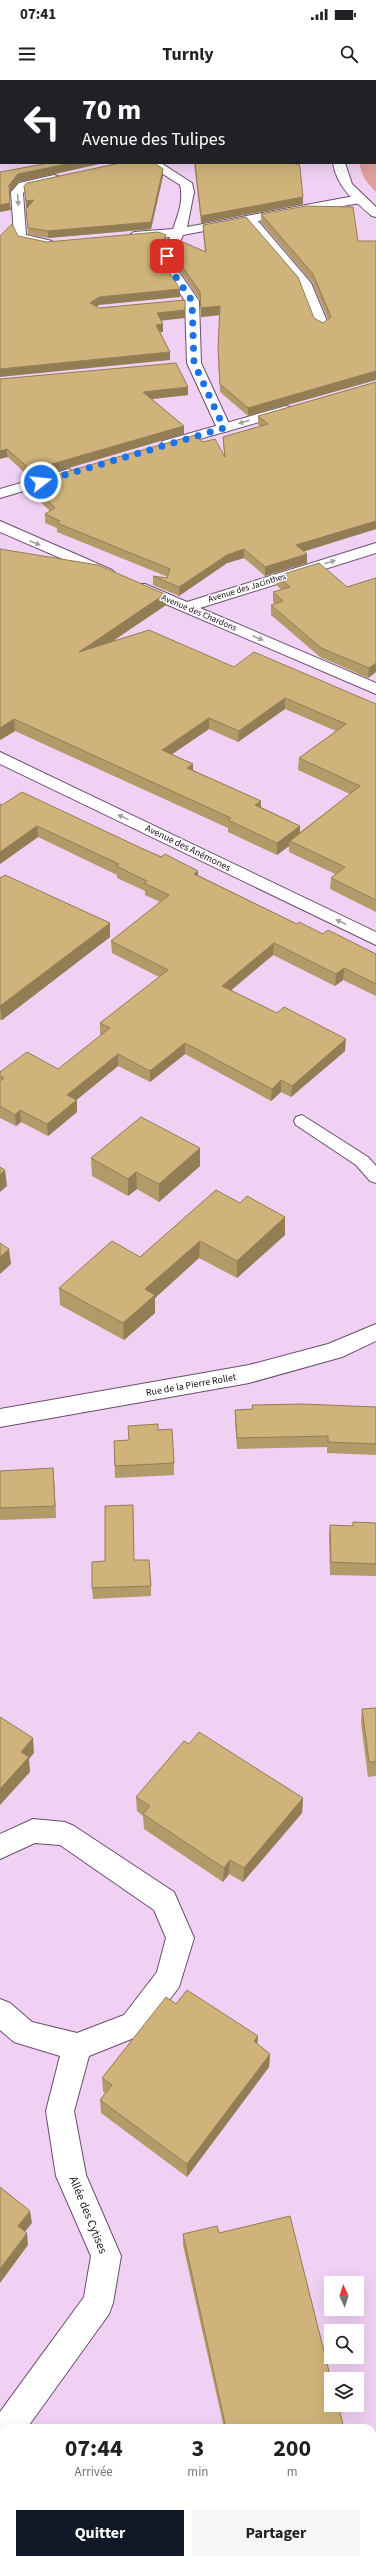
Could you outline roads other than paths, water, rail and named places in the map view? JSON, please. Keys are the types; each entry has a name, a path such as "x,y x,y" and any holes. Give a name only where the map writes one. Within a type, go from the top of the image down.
{"street":[{"path":"154,164 186,183 188,192 185,212 179,231 167,256 168,265 192,301 194,363 224,428"},
{"path":"339,164 340,175 348,188 376,213"},
{"path":"64,242 38,243 23,239 20,234 17,192 23,186 69,176"},
{"path":"119,238 179,231 360,199"},
{"path":"249,219 305,282 322,326"},
{"path":"177,302 192,301"},
{"path":"178,364 194,363"},
{"path":"156,448 300,406"},
{"path":"0,494 79,470"},
{"name":"Avenue des Chardons","path":"0,526 376,689"},
{"name":"Avenue des Jacinthes","path":"186,607 376,548"},
{"name":"Avenue des Anémones","path":"0,757 376,939"},
{"name":"Rue de la Pierre Rollet","path":"0,1418 249,1374 334,1351 376,1332"},
{"path":"0,1846 33,1831 64,1834 164,1901 180,1938 169,1978 134,2025 77,2047 24,2033 0,2012"},
{"name":"Allée des Cytises","path":"11,2424 98,2304 106,2256 71,2176 60,2111 77,2047"}],"lane":[{"path":"302,1121 362,1161 376,1177"}]}
